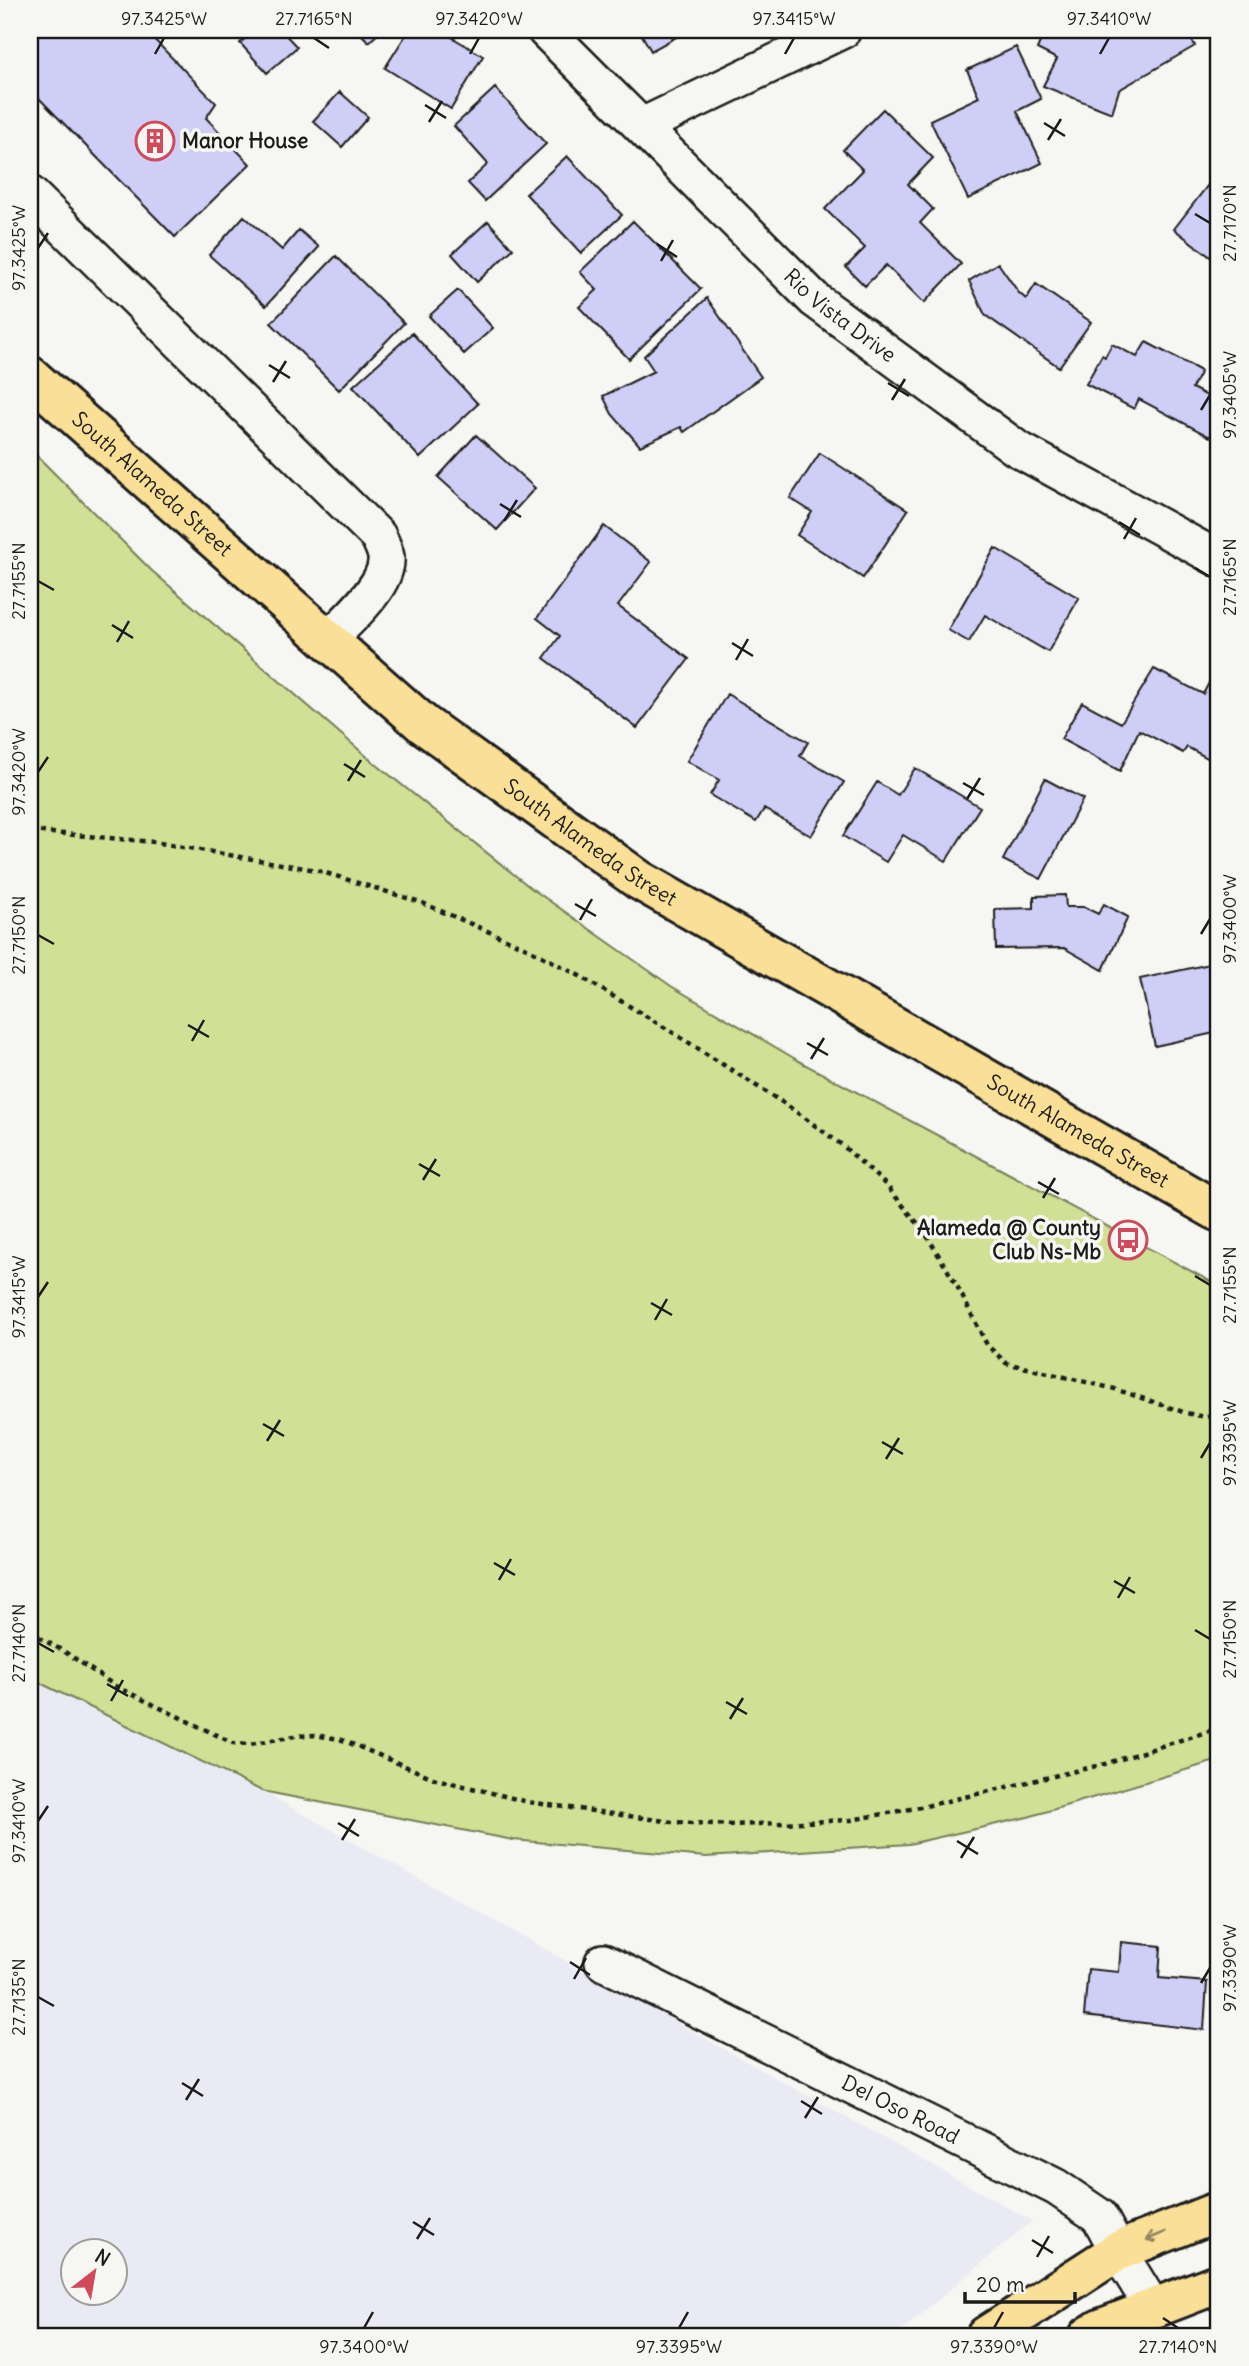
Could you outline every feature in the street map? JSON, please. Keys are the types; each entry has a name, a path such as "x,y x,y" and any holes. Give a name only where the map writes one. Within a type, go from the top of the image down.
{"main road":[{"name":"South Alameda Street","path":"30,376 423,724 639,880 1219,1212"},
{"path":"986,2336 1118,2251 1219,2211"},
{"path":"1089,2336 1100,2329 1219,2283"}],"street":[{"name":"Rio Vista Drive","path":"545,30 815,300 1016,448 1219,559"},
{"path":"642,126 843,30"},
{"path":"30,194 378,536 386,555 385,571 372,592 328,640"},
{"name":"Del Oso Road","path":"603,1962 1056,2187 1099,2216 1153,2308"}],"path":[{"path":"30,730 35,733 30,738"},
{"path":"30,831 165,844 316,870 420,902 529,949 651,1018 788,1106 842,1145 886,1185 915,1220 950,1275 987,1345 1006,1363 1115,1389 1186,1413 1205,1417 1219,1415"},
{"path":"30,1632 65,1651 117,1687 233,1743 250,1744 295,1735 340,1739 436,1779 464,1787 569,1809 702,1825 851,1819 926,1806 1105,1764 1219,1728"}],"shaded area":[{"path":"30,1678 262,1791 1032,2221 895,2336 30,2336"}],"green space":[{"path":"30,449 151,570 372,761 531,888 671,986 804,1064 1219,1286 1219,1760 1028,1817 909,1844 706,1857 513,1840 262,1791 30,1678"}],"building":[{"name":"Manor House","path":"30,30 145,30 216,103 206,118 250,164 175,237 30,89"},
{"path":"255,30 281,30 297,47 267,73 240,43"},
{"path":"357,30 382,30 369,42"},
{"path":"409,30 440,30 483,56 451,109 385,68"},
{"path":"639,30 689,30 651,51"},
{"path":"1045,30 1186,30 1195,46 1119,90 1112,113 1043,86 1057,59 1037,49"},
{"path":"1016,47 1041,99 1017,111 1042,163 968,199 930,120 979,97 967,70"},
{"path":"495,88 546,144 485,201 468,183 488,164 454,126"},
{"path":"340,92 368,117 342,147 313,121"},
{"path":"883,109 933,158 908,184 933,209 920,223 961,264 924,303 886,265 865,286 846,267 865,248 825,209 863,170 843,150"},
{"path":"567,156 622,215 581,253 526,194"},
{"path":"1208,185 1219,194 1219,251 1213,259 1174,229"},
{"path":"244,216 282,250 299,230 319,247 266,306 209,255"},
{"path":"488,221 513,249 477,282 452,254"},
{"path":"633,221 701,289 629,359 579,307 597,290 580,272"},
{"path":"336,256 404,323 339,390 271,323"},
{"path":"998,263 1026,299 1036,284 1091,322 1059,367 985,315 969,281"},
{"path":"458,290 493,328 464,354 429,316"},
{"path":"707,298 761,377 684,432 681,427 640,446 612,414 603,396 654,371 644,356"},
{"path":"412,333 478,404 420,458 353,386"},
{"path":"1146,342 1201,371 1192,388 1219,402 1219,421 1210,437 1139,399 1134,409 1086,384 1102,355 1105,357 1112,344 1137,357"},
{"path":"476,435 535,488 497,530 438,477"},
{"path":"820,453 908,510 863,578 797,535 812,512 790,498"},
{"path":"604,526 651,562 618,606 689,659 637,728 544,658 560,636 537,618"},
{"path":"995,548 1079,598 1048,652 985,615 969,642 948,630"},
{"path":"1154,669 1203,694 1216,670 1219,672 1219,746 1211,760 1187,747 1183,753 1139,730 1120,771 1061,739 1082,702 1121,723"},
{"path":"727,694 808,742 800,756 844,782 811,836 764,809 756,822 710,795 719,780 687,761"},
{"path":"915,768 980,807 946,861 903,835 886,862 843,836 877,782 898,795"},
{"path":"1045,779 1083,799 1041,879 1003,860"},
{"path":"1065,895 1066,907 1084,907 1098,914 1104,904 1128,917 1103,970 1064,948 996,949 995,909 1034,908 1034,896"},
{"path":"1219,962 1219,1032 1155,1046 1140,979"},
{"path":"1121,1942 1161,1946 1159,1978 1207,1982 1204,2030 1084,2016 1088,1969 1119,1972"}],"place":[{"name":"Manor House","path":"155,141"},
{"name":"Alameda @ County Club Ns-Mb","path":"1128,1240"}]}
